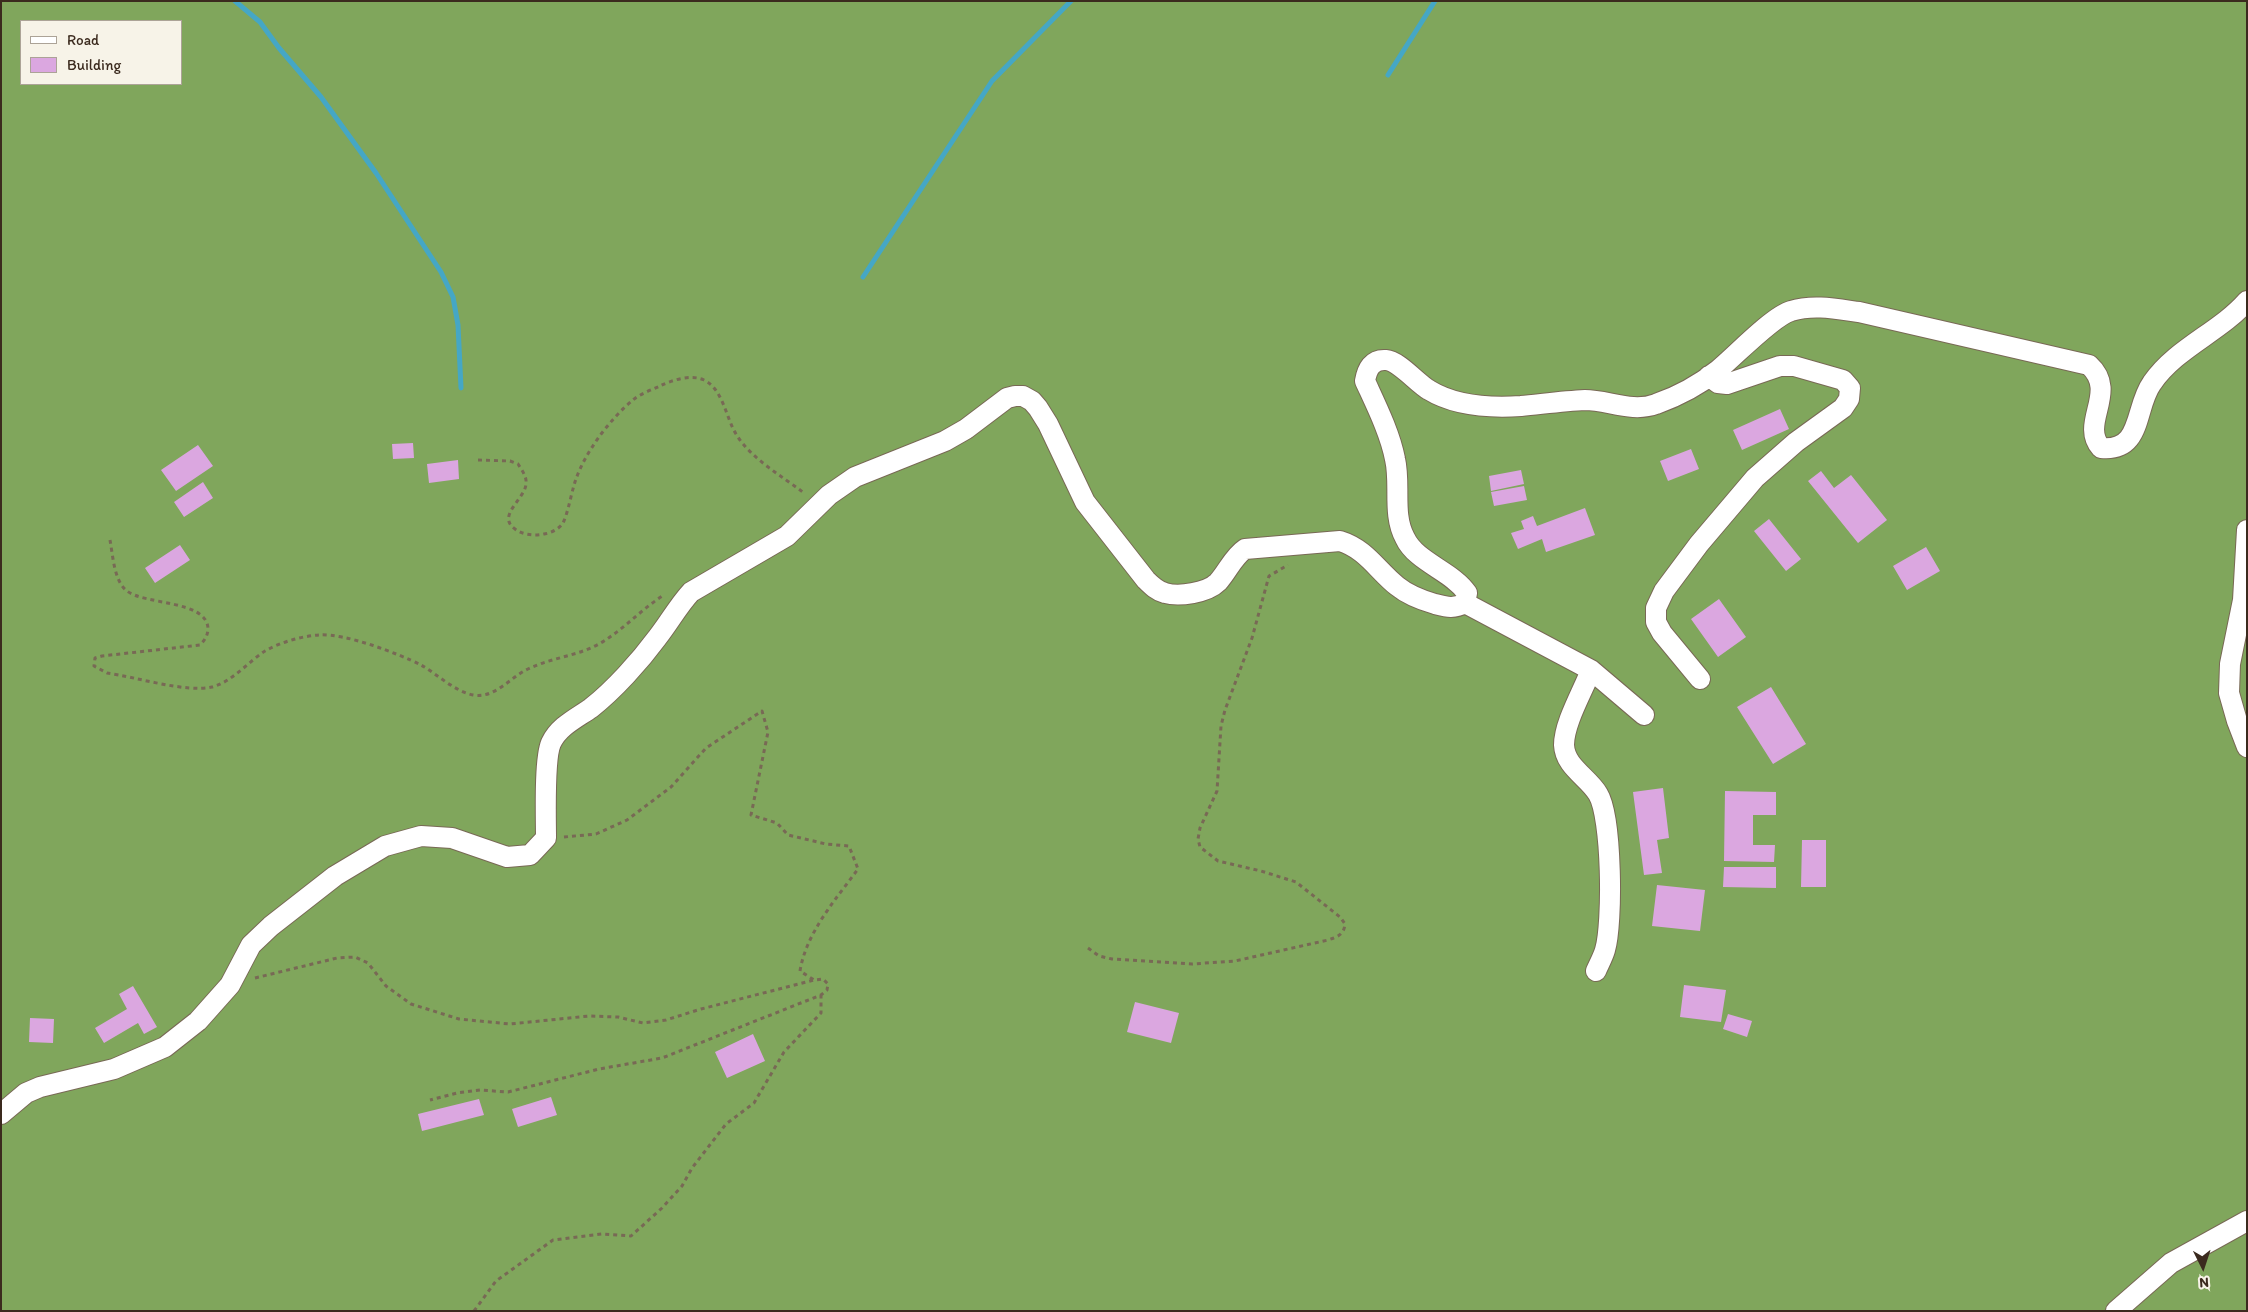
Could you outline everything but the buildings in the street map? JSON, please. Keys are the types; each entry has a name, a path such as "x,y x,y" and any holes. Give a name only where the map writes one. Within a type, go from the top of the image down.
{"street":[{"path":"1,1114 26,1093 40,1087 114,1069 165,1047 198,1021 230,985 252,945 271,926 335,876 385,846 421,836 452,838 507,857 530,855 546,838 550,744 558,732 592,707 616,684 657,639 679,605 691,592 787,536 819,504 855,477 945,441 966,429 1007,398 1023,396 1032,401 1048,424 1085,502 1094,516 1112,535 1146,580 1160,591 1179,594 1203,590 1216,584 1238,554 1245,549 1340,541 1352,545 1367,554 1383,574 1415,598 1445,607 1457,608 1465,603 1467,593 1461,585 1422,557 1405,540 1400,528 1396,460 1365,381 1367,369 1376,361 1388,360 1397,364 1429,390 1447,398 1475,404 1503,407 1586,400 1630,407 1653,406 1687,392 1788,311 1824,308 1859,312 2089,365 2097,372 2102,392 2094,429 2095,441 2101,448 2114,449 2126,443 2135,428 2145,396 2152,383 2193,343 2238,311 2247,301"},
{"path":"1700,679 1662,633 1656,622 1656,608 1664,591 1699,544 1755,478 1796,442 1843,408 1849,399 1850,388 1843,380 1794,366 1780,366 1726,384 1718,383 1709,376"},
{"path":"2247,530 2243,600 2230,664 2230,693 2236,721 2247,748"},
{"path":"1465,603 1591,670 1644,716"},
{"path":"1591,670 1569,722 1564,744 1566,756 1598,794 1603,805 1610,864 1609,929 1605,950 1596,971"},
{"path":"2116,1311 2171,1263 2247,1221"}],"path":[{"path":"478,460 510,461 518,464 527,482 525,491 510,509 508,519 511,526 517,531 533,536 547,534 556,530 562,524 577,477 593,448 612,422 634,399 665,383 684,378 702,379 711,385 717,393 736,434 754,454 819,504"},
{"path":"110,540 118,577 128,592 197,612 207,622 208,631 205,640 200,645 122,652 95,658 94,666 107,674 201,689 222,683 266,651 292,640 320,635 334,636 380,648 420,665 463,691 473,695 484,695 495,691 518,674 538,664 586,649 604,641 669,592 681,589 691,592"},
{"path":"1088,948 1100,956 1112,959 1192,964 1235,961 1328,940 1339,936 1344,931 1345,924 1340,917 1296,882 1261,871 1218,861 1200,846 1198,839 1200,828 1217,790 1221,726 1225,710 1252,638 1269,576 1275,571 1293,563"},
{"path":"546,838 596,834 627,820 672,787 706,748 762,711 768,732 751,815 777,823 788,835 826,844 848,846 858,869 814,932 802,958 800,971 814,980"},
{"path":"230,985 337,958 355,957 368,963 386,986 411,1004 459,1019 510,1024 589,1016 618,1017 643,1023 666,1020 814,980 823,979 828,984 827,990 820,995 662,1058 599,1069 508,1092 480,1090 457,1092 430,1100"},
{"path":"474,1311 496,1281 553,1240 602,1234 631,1236 662,1208 682,1186 692,1168 726,1124 754,1103 784,1052 821,1012 820,995"}],"green space":[{"path":"1,1 2247,1 2247,1311 1,1311"}],"waterway":[{"path":"235,1 260,22 279,48 321,97 376,173 441,272 453,297 458,325 461,388"},
{"path":"863,277 992,81 1071,1"},
{"path":"1388,75 1435,1"}]}
